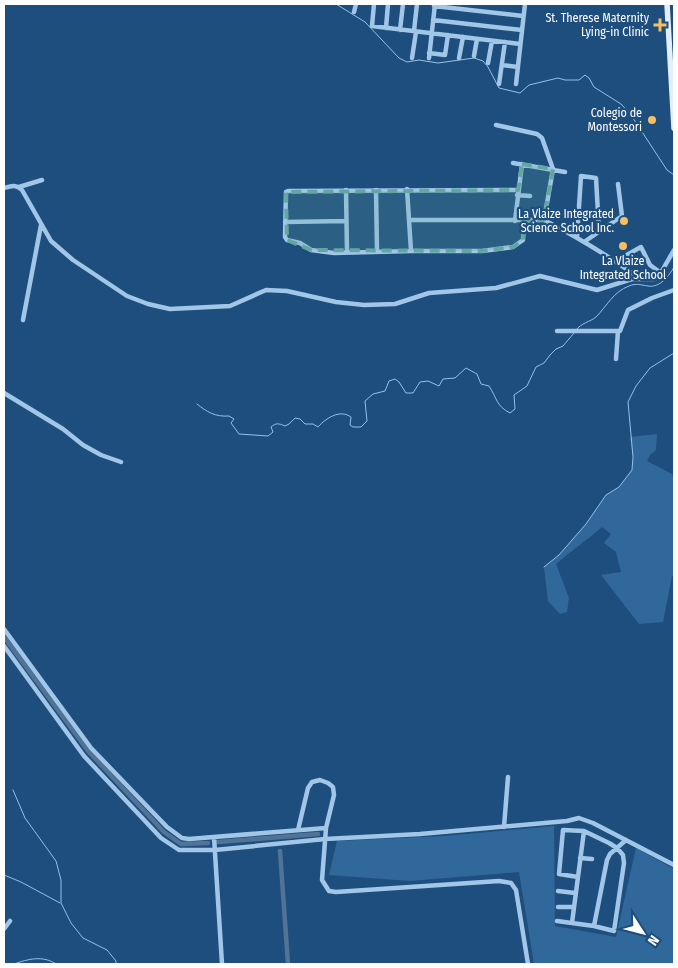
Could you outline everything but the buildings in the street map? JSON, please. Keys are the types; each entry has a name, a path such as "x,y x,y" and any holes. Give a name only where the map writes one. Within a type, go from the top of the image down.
{"main road":[{"path":"667,4 671,23 674,128"}],"street":[{"path":"354,12 356,4"},
{"path":"374,4 372,26 520,44"},
{"path":"386,28 388,4"},
{"path":"400,30 403,4"},
{"path":"412,58 417,4"},
{"path":"516,84 525,4"},
{"path":"448,35 445,55 429,55 434,5 523,16"},
{"path":"433,20 522,30"},
{"path":"460,58 463,37"},
{"path":"474,56 477,39"},
{"path":"488,63 492,40"},
{"path":"499,84 505,42"},
{"path":"502,65 518,67"},
{"path":"496,125 541,136 553,169 544,220"},
{"path":"513,163 565,172"},
{"path":"515,221 522,164"},
{"path":"577,237 581,176 596,178 599,231"},
{"path":"4,188 19,187 42,180"},
{"path":"584,242 622,216 618,184"},
{"path":"19,187 51,241 73,260 127,296 148,304 170,309 230,306 266,290 287,291 336,302 364,305 395,304 429,293 496,288 540,276 597,290 632,279 654,279 661,273 674,250"},
{"path":"407,189 411,251"},
{"path":"524,221 523,240 513,247 482,251 347,252 311,250 300,243 287,240 285,237 286,192 407,189 518,192 530,196"},
{"path":"346,190 347,252"},
{"path":"376,190 377,251"},
{"path":"409,220 544,220 577,237 616,261 640,279"},
{"path":"285,222 346,221"},
{"path":"23,320 41,225"},
{"path":"616,261 641,247 650,265 661,273"},
{"path":"557,331 622,330 628,310 674,290"},
{"path":"616,359 618,331"},
{"path":"4,393 63,429 83,445 101,455 121,462"},
{"path":"4,629 91,748 167,828 182,838 326,828"},
{"path":"4,646 84,756 161,838 179,850 215,850 325,839 420,834 567,821 579,818 593,822 674,865"},
{"path":"27,678 35,672"},
{"path":"504,827 508,777"},
{"path":"298,830 308,788 312,782 320,780 333,787 334,795 326,828 322,880 324,886 329,890 336,892 500,881 511,884 516,890 528,964"},
{"path":"557,921 614,931 624,863 623,855 617,848 584,831 563,830 559,874 578,877"},
{"path":"572,923 584,831"},
{"path":"214,837 222,964"},
{"path":"594,926 607,860 610,854 626,840"},
{"path":"580,858 592,859"},
{"path":"558,891 576,893"},
{"path":"558,906 574,907"},
{"path":"4,929 10,920"}],"highlighted area":[{"path":"522,164 553,169 544,220 524,221 523,240 513,247 482,251 311,250 287,240 286,192 518,190"}],"shaded area":[{"path":"657,434 656,450 647,461 672,474 674,479 674,574 672,576 663,622 639,624 601,575 621,572 616,552 604,543 611,534 602,527 556,564 569,598 567,612 560,614 548,601 544,567 559,555 586,524 606,495 619,487 632,470 633,457 630,437"},
{"path":"554,826 555,926 616,937 636,848 674,869 674,964 534,964 519,872 410,881 329,875 337,841 444,836"}],"waterway":[{"path":"336,4 365,22 399,58 407,62 419,60 438,63 474,58 483,61 499,88 520,93 529,85 558,78 579,80 585,75 594,87 621,104 631,115 667,170 674,175"},
{"path":"576,330 596,317 614,296 623,289 638,284 656,285 667,277 674,267"},
{"path":"197,404 212,413 220,416 229,416 234,419 231,423 239,434 268,436 273,432 271,427 277,424 285,426 295,418 300,419 305,424 313,424 318,427 329,418 338,414 351,417 350,425 353,427 361,427 367,421 365,401 373,394 385,391 389,381 395,379 406,393 413,393 420,382 428,381 439,386 443,379 455,378 466,368 477,374 481,384 489,386 499,405 510,413 515,409 514,395 527,386 536,367 544,363 574,333"},
{"path":"544,567 559,555 586,524 606,495 619,487 632,470 633,457 628,402 636,386 650,368 674,353"},
{"path":"4,637 88,751 164,832 181,844 208,843"},
{"path":"13,790 25,818 56,861 61,880 61,903 71,923 83,938 107,950 116,961 116,964"},
{"path":"218,842 318,834"},
{"path":"280,851 288,964"},
{"path":"4,875 60,903"},
{"path":"14,964 30,959 41,959 56,964"}],"place":[{"name":"St. Therese Maternity Lying-in Clinic","path":"660,25"},
{"name":"Colegio de Montessori","path":"652,120"},
{"name":"La Vlaize Integrated Science School Inc.","path":"624,221"},
{"name":"La Vlaize Integrated School","path":"623,246"}]}
